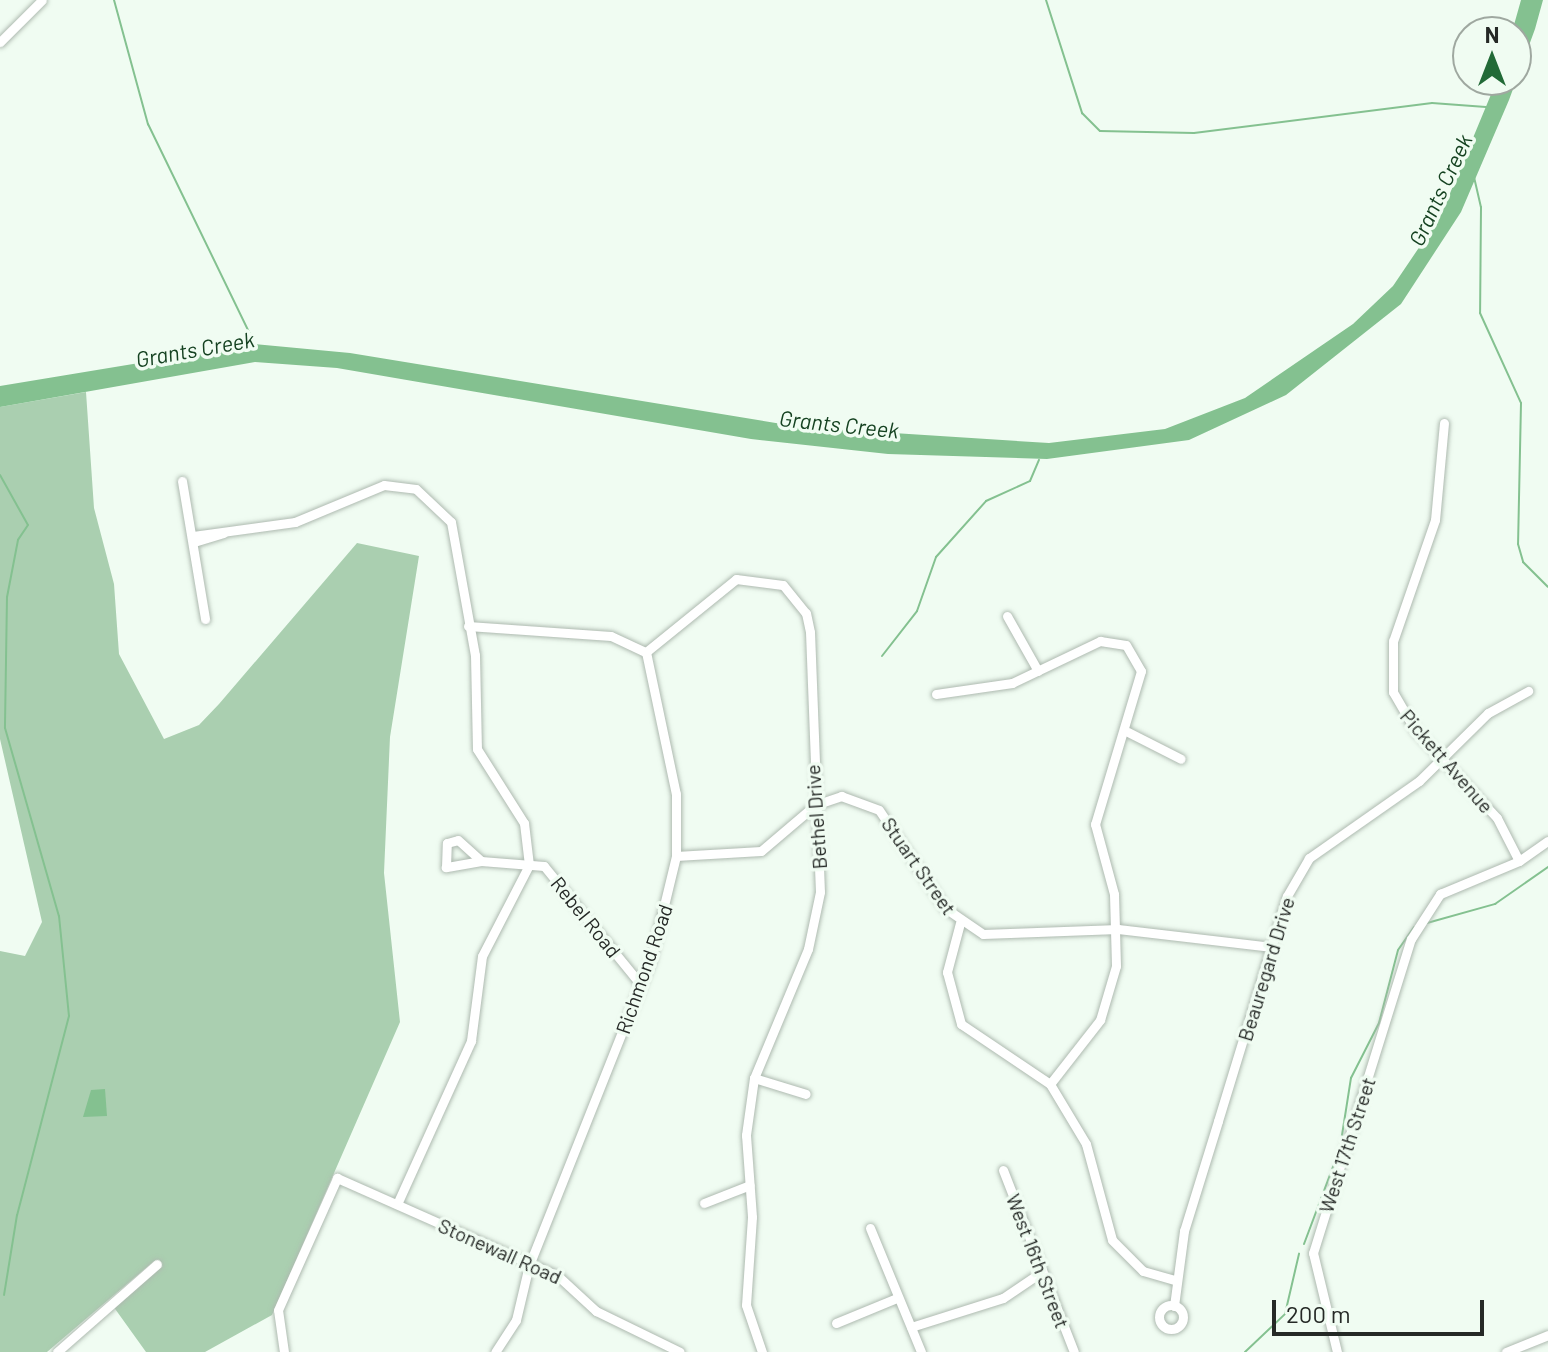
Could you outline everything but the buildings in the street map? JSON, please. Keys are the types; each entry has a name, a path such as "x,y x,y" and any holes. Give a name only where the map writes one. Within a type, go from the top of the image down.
{"street":[{"path":"0,42 42,0"},
{"name":"Pickett Avenue","path":"1444,423 1435,520 1393,641 1390,669 1401,710 1497,818 1519,861"},
{"path":"182,481 205,619"},
{"path":"194,539 295,522 373,488 416,489 451,522 468,626 477,749 524,823 529,865 482,956 471,1041 397,1204"},
{"name":"Bethel Drive","path":"646,652 736,579 769,578 789,591 806,613 814,662 815,805 821,866 815,918 754,1078 746,1135 750,1185 746,1305 762,1352"},
{"path":"1007,616 1038,671"},
{"path":"468,626 611,636 646,652"},
{"path":"936,694 985,691 1038,671 1100,641 1126,645 1141,671 1128,732 1104,782 1095,824 1118,929 1100,1020 1050,1084"},
{"name":"Richmond Road","path":"495,1352 516,1320 529,1265 603,1091 637,980 657,940 676,856 676,794 646,652"},
{"name":"Beauregard Drive","path":"1174,1306 1184,1231 1287,896 1309,858 1442,759 1487,714 1528,691"},
{"path":"1128,732 1181,759"},
{"name":"Stuart Street","path":"815,805 841,796 879,810 960,923 1003,938 1118,929 1272,947"},
{"path":"676,856 761,851 815,805"},
{"name":"West 17th Street","path":"1337,1352 1313,1253 1411,939 1440,894 1519,861 1548,841"},
{"name":"Rebel Road","path":"481,861 529,865 551,873 637,980"},
{"path":"960,923 947,972 961,1024 1050,1084 1086,1144 1112,1240 1143,1271 1177,1281"},
{"path":"754,1078 806,1094"},
{"name":"West 16th Street","path":"1003,1170 1040,1273 1074,1352"},
{"name":"Stonewall Road","path":"284,1352 278,1310 337,1178 576,1286 596,1311 680,1352"},
{"path":"704,1203 750,1185"},
{"path":"870,1228 921,1352"},
{"path":"57,1352 157,1264"},
{"path":"911,1327 1003,1298 1040,1273"},
{"path":"836,1323 897,1298"},
{"path":"1506,1352 1548,1335"}],"shaded area":[{"path":"1521,0 1543,0 1532,37 1532,16 1516,16"},
{"path":"1490,96 1510,96 1461,212 1401,304 1286,395 1189,440 1047,459 888,454 751,439 337,368 255,362 0,407 0,386 254,344 350,353 800,427 1049,443 1165,429 1245,398 1353,324 1393,286 1441,215"},
{"path":"86,392 94,508 114,584 119,654 164,739 199,725 357,543 419,556 390,737 384,873 400,1022 272,1315 205,1352 146,1352 113,1306 160,1268 154,1261 47,1352 0,1352 0,951 25,956 42,922 0,739 0,407"},
{"path":"105,1089 107,1116 83,1117 91,1090"}],"waterway":[{"name":"Grants Creek","path":"114,0 148,124 256,346"},
{"path":"1046,0 1082,113 1100,131 1194,133 1432,103 1486,107"},
{"path":"1474,177 1481,207 1480,313 1521,403 1518,544 1523,562 1548,587"},
{"path":"882,656 917,611 936,557 986,501 1030,481 1039,460"},
{"path":"0,475 28,525 18,540 7,597 5,728 59,916 69,1016 17,1215 4,1295"},
{"path":"1427,923 1495,904 1548,867"},
{"path":"1304,1244 1340,1148 1351,1078 1379,1023 1398,950 1414,927"},
{"path":"1245,1352 1285,1314 1299,1254"}]}
